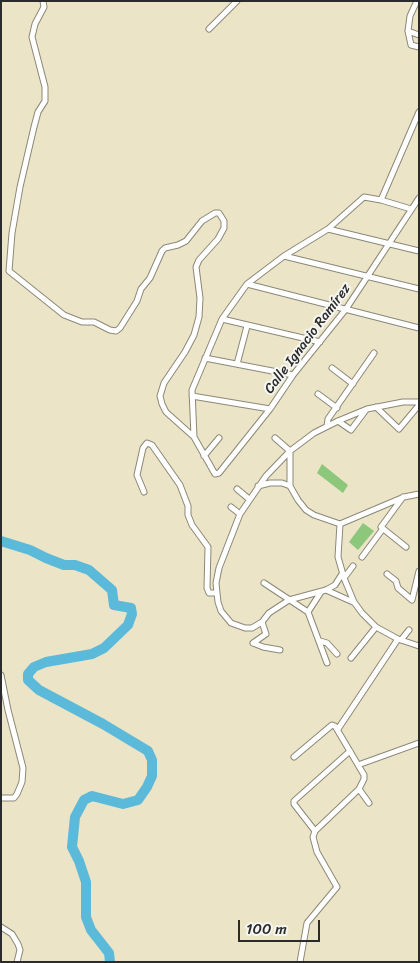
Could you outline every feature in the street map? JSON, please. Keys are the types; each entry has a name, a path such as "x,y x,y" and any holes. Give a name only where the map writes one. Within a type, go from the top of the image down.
{"street":[{"path":"43,1 44,7 35,24 32,37 45,87 45,101 38,112 20,187 12,234 9,271 64,315 82,322 94,322 116,331 120,328 137,301 141,289 150,278 162,251 165,248 186,241 202,220 215,212 219,213 224,221 224,228 218,240 199,260 196,267 200,298 199,317 194,335 186,352 164,383 160,396 166,412 194,437 204,456 218,438"},
{"path":"209,29 237,1"},
{"path":"417,1 410,16 408,31 411,45 419,47"},
{"path":"408,31 419,35"},
{"path":"381,200 419,112"},
{"path":"194,437 192,390 222,319 247,284 284,256 328,228 364,197 411,209"},
{"name":"Calle Ignacio Ramírez","path":"204,456 215,474 219,473 346,309 388,242 419,198"},
{"path":"328,228 419,251"},
{"path":"284,256 419,289"},
{"path":"247,284 419,328"},
{"path":"222,319 320,342"},
{"path":"237,364 247,326"},
{"path":"327,426 328,419 374,353"},
{"path":"205,358 293,375"},
{"path":"332,368 353,384"},
{"path":"318,394 337,408"},
{"path":"192,396 270,409"},
{"path":"353,566 335,584 324,591 289,600 269,613 262,622 252,628 245,628 231,623 221,611 216,593 218,568 240,514 258,486 290,451 314,433 367,409 403,402 419,403"},
{"path":"376,407 399,429 419,403"},
{"path":"338,421 351,430 367,409"},
{"path":"276,438 290,451 290,486 306,510 314,515 340,524 404,497 419,494"},
{"path":"144,492 136,475 143,448 147,444 152,445 180,485 188,506 188,515 192,525 208,547 207,588 209,593 216,593"},
{"path":"258,486 282,483 290,486"},
{"path":"237,488 249,499"},
{"path":"362,557 382,530 382,524 404,497"},
{"path":"231,507 240,514"},
{"path":"340,524 338,557 343,576 354,602 376,627 399,640 419,646"},
{"path":"382,530 406,547"},
{"path":"390,576 396,581 398,588 412,600 419,570"},
{"path":"264,583 308,612 327,662"},
{"path":"324,591 354,602"},
{"path":"308,612 324,591"},
{"path":"262,622 266,634 253,643 280,650"},
{"path":"352,658 376,627"},
{"path":"338,729 399,640 410,630"},
{"path":"320,641 327,642 337,654"},
{"path":"1,675 23,768 22,782 17,794 14,798 1,798"},
{"path":"294,757 332,725 336,726 364,779 359,789 315,831 313,837 317,852 337,887 307,922 300,962"},
{"path":"358,765 419,743"},
{"path":"315,831 294,804 294,801 350,751"},
{"path":"359,789 370,803"},
{"path":"1,928 12,934 18,944 20,950 17,962"}],"green space":[{"path":"322,464 348,485 343,493 317,473"},
{"path":"363,523 374,531 358,550 349,542"}],"waterway":[{"path":"1,541 30,550 64,565 75,565 89,570 112,590 114,605 131,608 132,614 128,625 104,648 92,654 46,662 34,667 28,674 28,680 39,690 103,724 148,751 152,760 152,776 138,800 123,804 92,796 84,800 75,817 72,847 86,882 86,917 91,930 109,953 110,962"}]}
